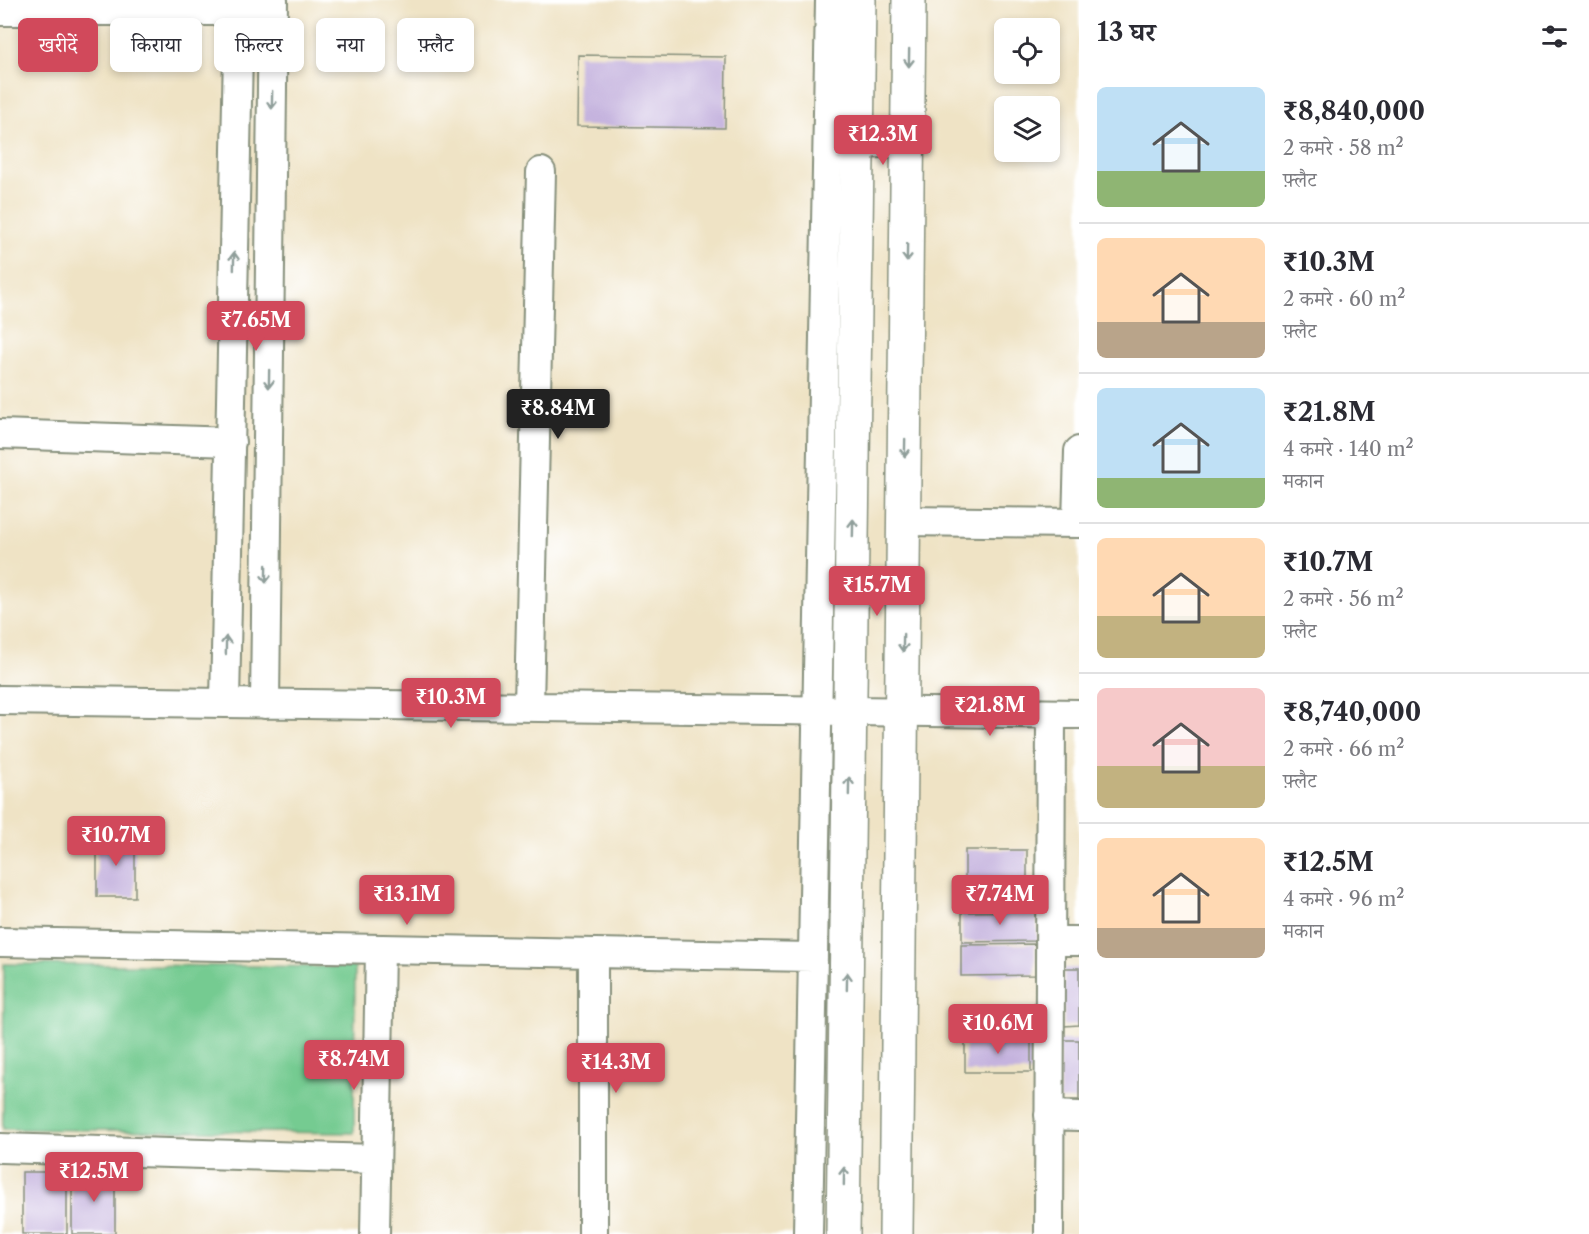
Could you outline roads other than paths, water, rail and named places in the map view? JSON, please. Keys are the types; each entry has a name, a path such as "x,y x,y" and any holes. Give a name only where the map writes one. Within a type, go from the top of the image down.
{"street":[{"path":"830,0 843,145 850,712 843,1234"},
{"path":"808,1234 817,711 843,145 859,0"},
{"path":"896,1234 909,0"},
{"path":"225,703 239,5"},
{"path":"0,11 273,5 265,704"},
{"path":"843,145 908,142"},
{"path":"529,706 541,172"},
{"path":"0,434 231,441"},
{"path":"904,521 1078,523 1079,451"},
{"path":"0,700 1079,714"},
{"path":"1048,1234 1051,714"},
{"path":"1050,941 1079,941"},
{"path":"0,942 813,957"},
{"path":"375,1234 380,949"},
{"path":"593,953 593,1234"},
{"path":"1049,1115 1079,1116"},
{"path":"0,1148 376,1159"}]}
